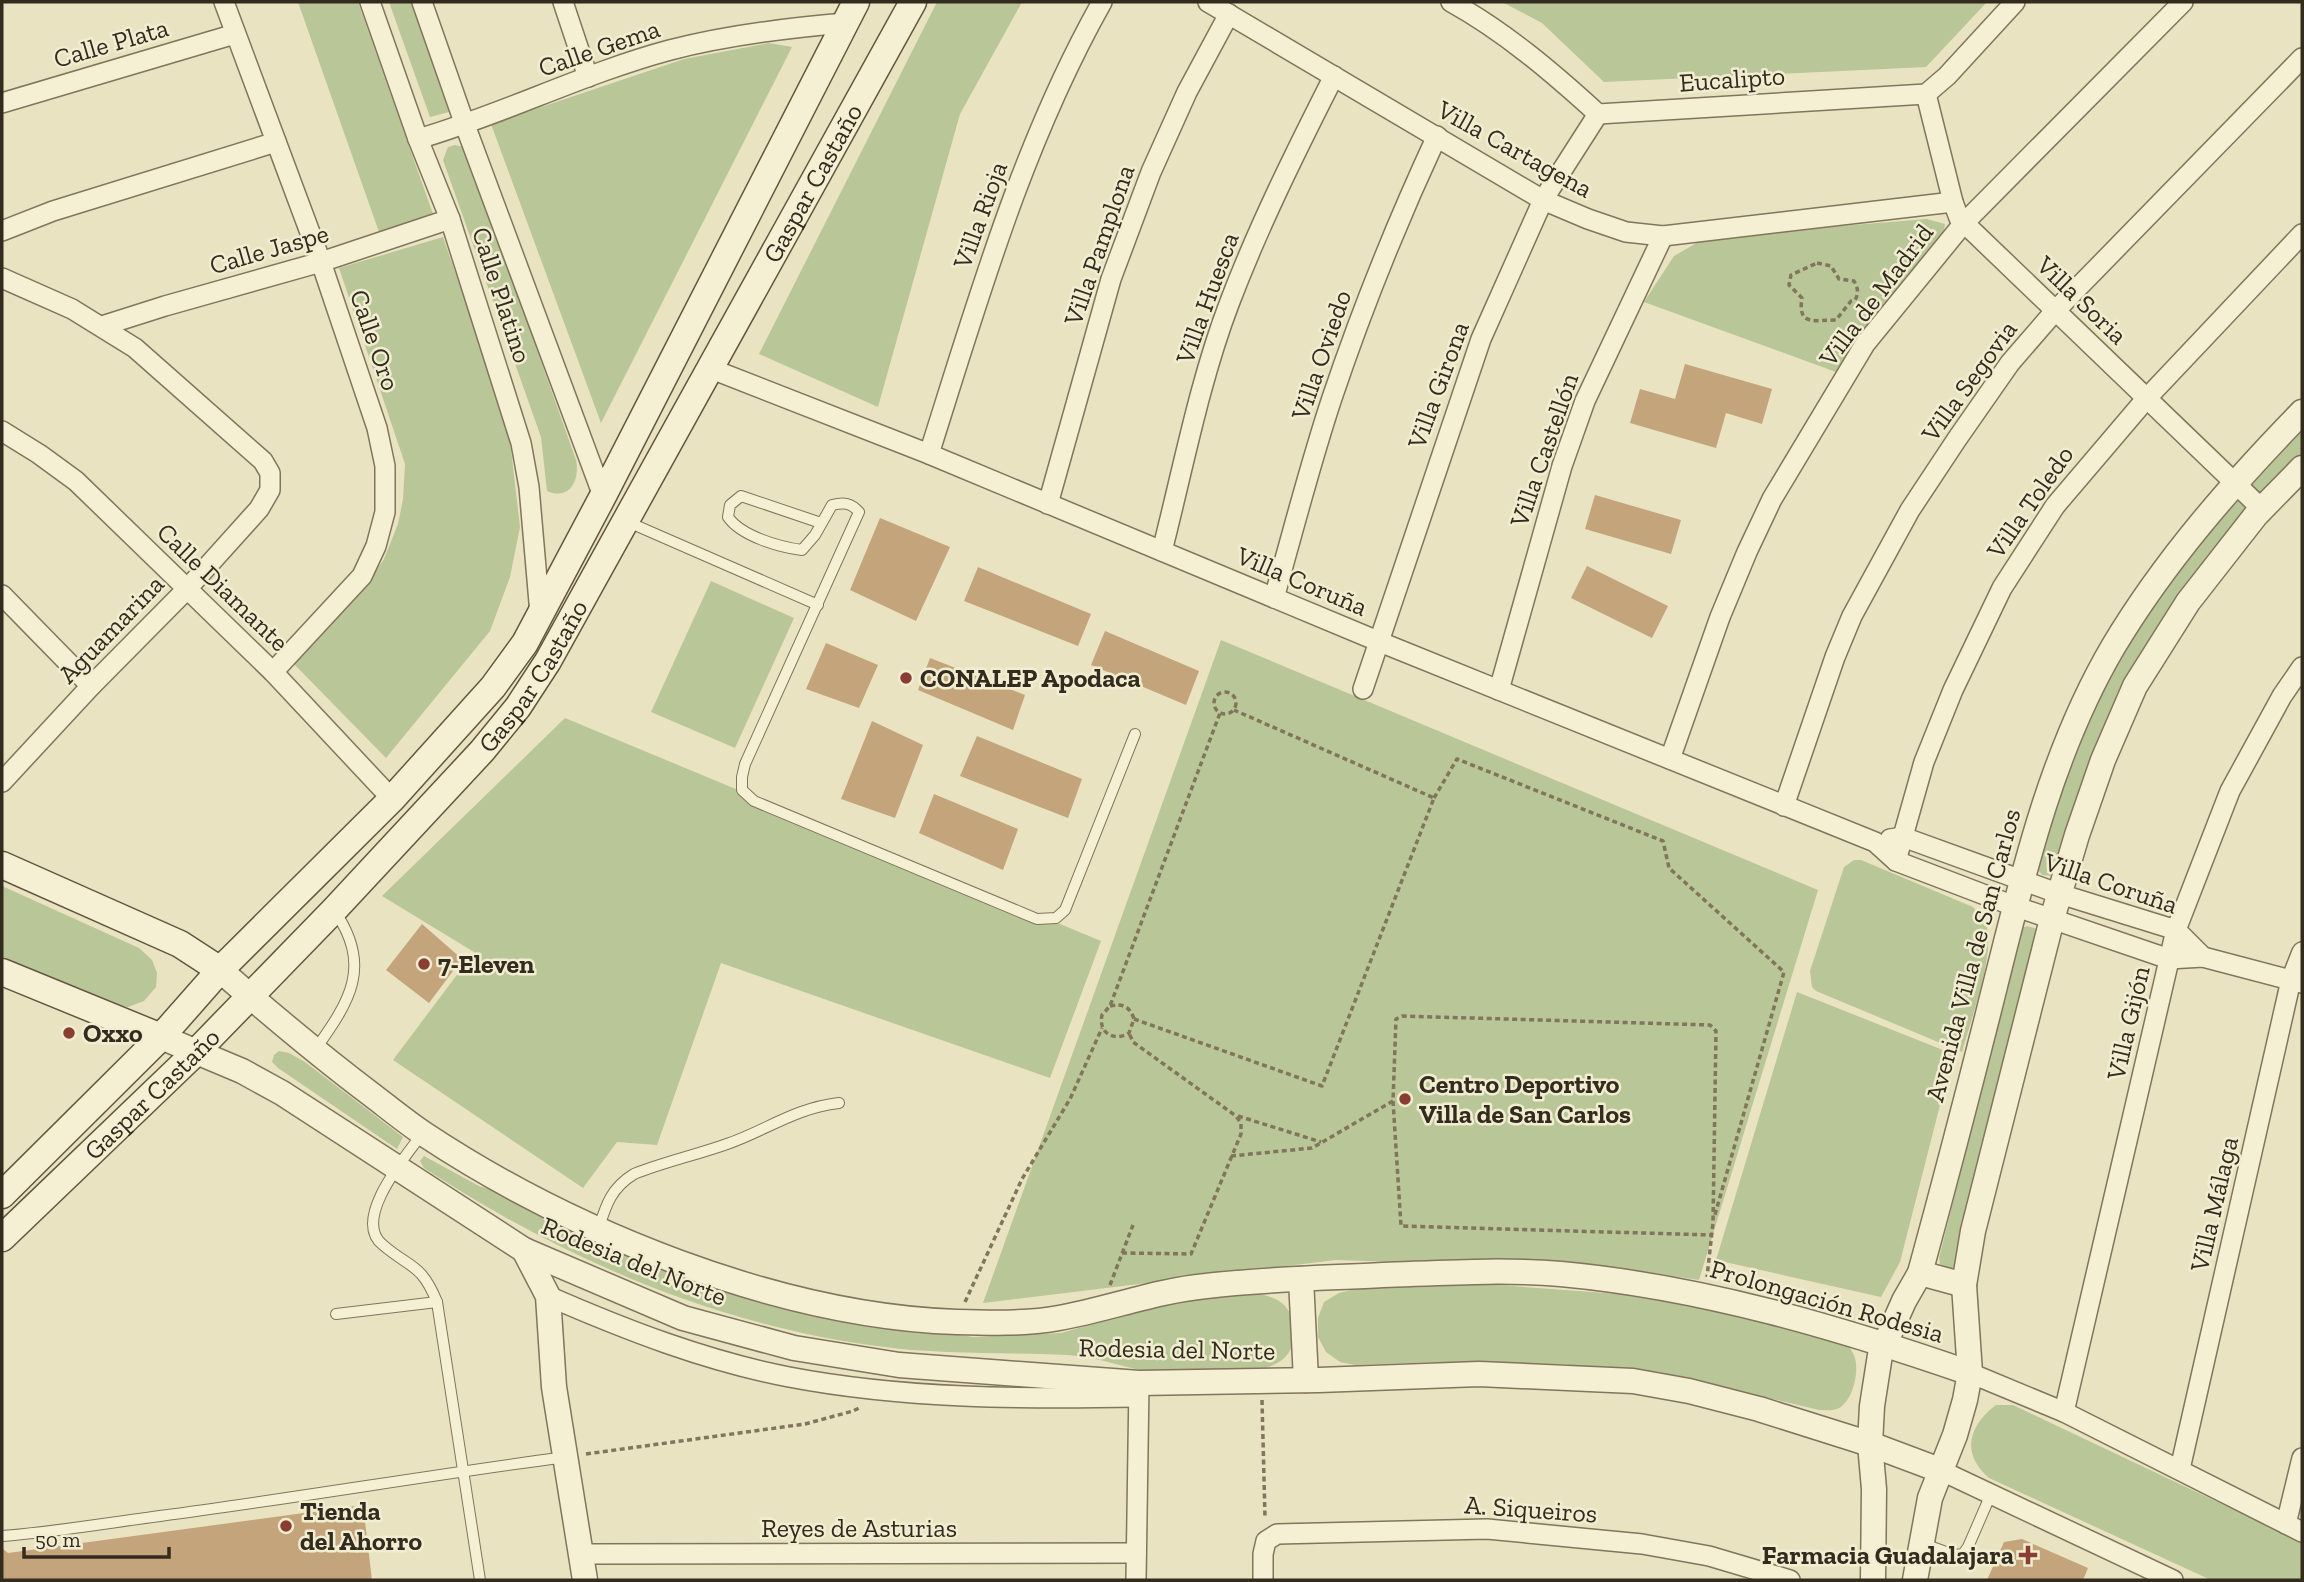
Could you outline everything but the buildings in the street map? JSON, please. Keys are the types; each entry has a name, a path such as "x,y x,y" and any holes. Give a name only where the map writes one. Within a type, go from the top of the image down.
{"main road":[{"name":"Gaspar Castaño","path":"2,1238 196,1052 334,910 482,751 517,706 548,661 913,2"},
{"name":"Gaspar Castaño","path":"2,1195 161,1037 219,970 392,799 493,687 525,643 850,13"},
{"path":"2,864 180,944 219,970"},
{"path":"3,974 161,1037"}],"street":[{"name":"Calle Oro","path":"224,2 321,262 377,428 384,466 386,512 376,547 362,576 273,672"},
{"name":"Calle Platino","path":"370,2 418,139 450,219 521,443 529,487 540,614"},
{"name":"Calle Platino","path":"422,2 603,496"},
{"path":"563,2 587,77"},
{"name":"Villa Rioja","path":"929,454 1003,221 1042,124 1102,2"},
{"name":"Villa Cartagena","path":"1208,2 1544,200 1626,232 1663,236 1953,202"},
{"path":"1451,2 1480,10 1598,114"},
{"path":"1926,94 1947,76 2015,2"},
{"name":"Villa de Madrid","path":"1670,759 1746,552 1772,499 1865,344 1963,224 2183,2"},
{"name":"Calle Gema","path":"418,139 465,125 587,77 669,50 850,13"},
{"name":"Villa Pamplona","path":"1048,504 1111,279 1151,172 1187,92 1229,14"},
{"name":"Calle Plata","path":"2,103 235,34"},
{"name":"Villa Segovia","path":"1784,806 1852,615 1910,510 1957,439 2010,363 2055,311 2302,58"},
{"name":"Villa Huesca","path":"1162,551 1204,381 1228,305 1274,195 1334,76"},
{"name":"Eucalipto","path":"1598,114 1926,94"},
{"name":"Villa Soria","path":"1926,94 1953,202 1963,224 2262,509"},
{"name":"Villa Girona","path":"1363,689 1481,340 1544,200 1598,114"},
{"name":"Villa Oviedo","path":"1274,598 1339,377 1399,219 1437,136"},
{"path":"2,231 53,211 276,142"},
{"name":"Calle Jaspe","path":"102,326 321,262 450,219"},
{"name":"Villa Toledo","path":"1896,861 1928,750 1953,690 2002,588 2055,506 2146,399 2302,234"},
{"name":"Villa Castellón","path":"1499,690 1562,466 1585,401 1663,236"},
{"path":"2,278 72,309 102,326"},
{"name":"Aguamarina","path":"2,782 90,687 187,589 259,509 270,490 270,473 263,461 135,348 102,326"},
{"name":"Villa Coruña","path":"709,368 929,454 1380,642 1875,842 1896,861 2014,906 2169,959 2203,957 2297,982"},
{"name":"Avenida Villa de San Carlos","path":"1873,1580 1874,1489 1870,1444 1872,1406 1880,1355 1904,1301 1920,1273 2021,879 2074,725 2113,647 2174,558 2234,483 2302,412"},
{"name":"Calle Diamante","path":"2,431 76,481 273,672 392,799"},
{"path":"1915,1580 1930,1497 1961,1415 1970,1373 1964,1285 1976,1219 2052,919 2103,760 2135,686 2188,602 2262,509 2302,468"},
{"path":"2,595 90,687"},
{"name":"Villa Gijón","path":"2064,1412 2176,930 2230,790 2282,696 2302,667"},
{"name":"Villa Coruña","path":"1875,842 1903,837 2060,894 2176,930 2203,957"},
{"name":"Villa Málaga","path":"2180,1469 2302,952"},
{"name":"Rodesia del Norte","path":"219,970 314,1051 422,1133 524,1194 598,1230 732,1280 788,1296 906,1319 1017,1323 1057,1319 1147,1295 1204,1286 1301,1279"},
{"name":"Rodesia del Norte","path":"161,1037 242,1071 282,1093 524,1250 683,1318 794,1348 899,1366 1138,1390 1306,1380"},
{"path":"524,1250 548,1296 554,1387 585,1580"},
{"name":"Prolongación Rodesia","path":"1301,1279 1470,1272 1558,1274 1705,1296 1790,1316 1970,1373 2064,1412 2294,1528"},
{"path":"1920,1273 1964,1285"},
{"path":"1301,1279 1306,1380 1479,1374 1633,1381 1689,1391 1759,1409 1870,1444 1942,1471 2174,1580"},
{"path":"548,1296 610,1323 690,1351 789,1377 887,1391 1014,1399 1138,1390 1136,1580"},
{"path":"2294,1528 2302,1458"},
{"name":"A. Siqueiros","path":"1266,1541 1277,1534 1487,1530 1642,1544 1709,1556 1790,1580"},
{"path":"1264,1580 1263,1554 1266,1541"},
{"name":"Reyes de Asturias","path":"581,1554 1136,1553"}],"lane":[{"path":"821,523 757,499 741,496 730,505 727,517 734,526 782,547 802,550 815,535 832,505 843,502 854,506 859,512 745,764 742,790 754,801 1037,919 1056,918 1065,910 1135,734"},
{"path":"625,520 818,605"},
{"path":"314,1051 342,1012 354,975 355,956 352,941 334,910"},
{"path":"598,1230 607,1200 621,1182 634,1174 726,1144 798,1111 839,1103"},
{"path":"422,1133 397,1168 377,1205 372,1220 372,1233 381,1244 414,1266 428,1281 437,1302 480,1580"},
{"path":"336,1314 437,1302"},
{"path":"2,1536 48,1533 210,1511 566,1457"},
{"path":"1920,1543 1954,1555 1962,1553 1968,1547 1991,1494"}],"path":[{"path":"1817,263 1831,266 1839,279 1854,281 1858,294 1836,320 1810,321 1804,318 1800,311 1802,298 1789,285 1791,275 1817,263"},
{"path":"1222,692 1232,695 1235,699 1234,710 1225,715 1215,710 1215,697 1222,692"},
{"path":"1234,710 1434,798"},
{"path":"955,1322 1022,1179 1070,1099 1102,1028 1102,1015 1110,1006 1220,713"},
{"path":"1134,1019 1322,1086 1434,798 1457,759 1663,841 1669,868 1784,972 1713,1223"},
{"path":"1102,1028 1114,1038 1129,1033 1134,1019 1131,1012 1118,1004 1110,1006"},
{"path":"1705,1296 1712,1235 1713,1223 1716,1031 1710,1025 1402,1016 1396,1019 1393,1101 1401,1226 1712,1235"},
{"path":"1122,1253 1191,1254 1241,1134 1241,1123 1236,1116 1133,1042 1129,1033"},
{"path":"1231,1156 1312,1148 1393,1101"},
{"path":"1236,1116 1322,1142"},
{"path":"1101,1308 1133,1225"},
{"path":"1262,1381 1266,1541"},
{"path":"566,1457 805,1423 853,1411 887,1391"}],"green space":[{"path":"298,2 358,2 433,214 379,232"},
{"path":"389,2 411,2 449,112 430,117"},
{"path":"937,2 1022,2 960,114 878,407 759,354"},
{"path":"1502,2 1987,2 1926,67 1604,82 1542,23"},
{"path":"769,43 792,47 601,423 491,124 684,59"},
{"path":"448,147 464,147 468,155 576,460 575,481 572,487 562,493 547,491 541,437 443,160"},
{"path":"1927,219 1945,224 1943,235 1907,275 1836,372 1644,302 1674,256 1700,241 1740,234"},
{"path":"443,237 508,424 520,527 510,577 490,631 386,758 294,664 371,578 384,559 398,524 403,499 405,464 339,268"},
{"path":"2302,426 2302,455 2205,564 2054,873 2052,876 2042,875 2036,867 2071,757 2107,676 2160,589 2219,512"},
{"path":"711,581 794,618 735,748 651,712"},
{"name":"Centro Deportivo Villa de San Carlos","path":"1221,640 1818,890 1699,1280 1633,1270 1336,1260 983,1303"},
{"path":"565,718 1101,941 1050,1078 721,963 657,1145 617,1142 583,1188 393,1060 474,952 382,896"},
{"path":"1854,860 1861,860 1973,907 1984,920 1988,937 1985,970 1962,1052 1812,987 1810,971 1844,867"},
{"path":"2,886 139,948 152,960 157,973 156,987 144,1001 128,1007 106,1005 2,956"},
{"path":"2027,926 2037,929 1956,1265 1951,1270 1940,1264 1939,1258 2022,928"},
{"path":"1797,992 1953,1054 1900,1262 1881,1297 1716,1260"},
{"path":"279,1051 305,1062 403,1137 397,1149 278,1068 272,1062"},
{"path":"424,1156 479,1186 880,1323 973,1337 1061,1333 1165,1303 1251,1293 1274,1298 1285,1306 1294,1327 1293,1343 1285,1357 1264,1368 1249,1371 1175,1373 1154,1372 1078,1356 924,1351 816,1336 756,1322 698,1304 584,1258 476,1201 424,1168 420,1161"},
{"path":"1485,1284 1674,1298 1847,1342 1856,1364 1854,1386 1843,1405 1835,1410 1819,1410 1676,1376 1562,1364 1438,1362 1355,1365 1340,1362 1326,1352 1318,1337 1318,1318 1324,1302 1339,1293 1359,1288"},
{"path":"1996,1405 2013,1405 2302,1542 2302,1580 2211,1580 1989,1478 1974,1459 1972,1440 1979,1422"}],"place":[{"name":"CONALEP Apodaca","path":"906,678"},
{"name":"7-Eleven","path":"424,964"},
{"name":"Oxxo","path":"69,1033"},
{"name":"Centro Deportivo Villa de San Carlos","path":"1405,1099"},
{"name":"Tienda del Ahorro","path":"286,1526"},
{"name":"Farmacia Guadalajara","path":"2028,1555"}]}
